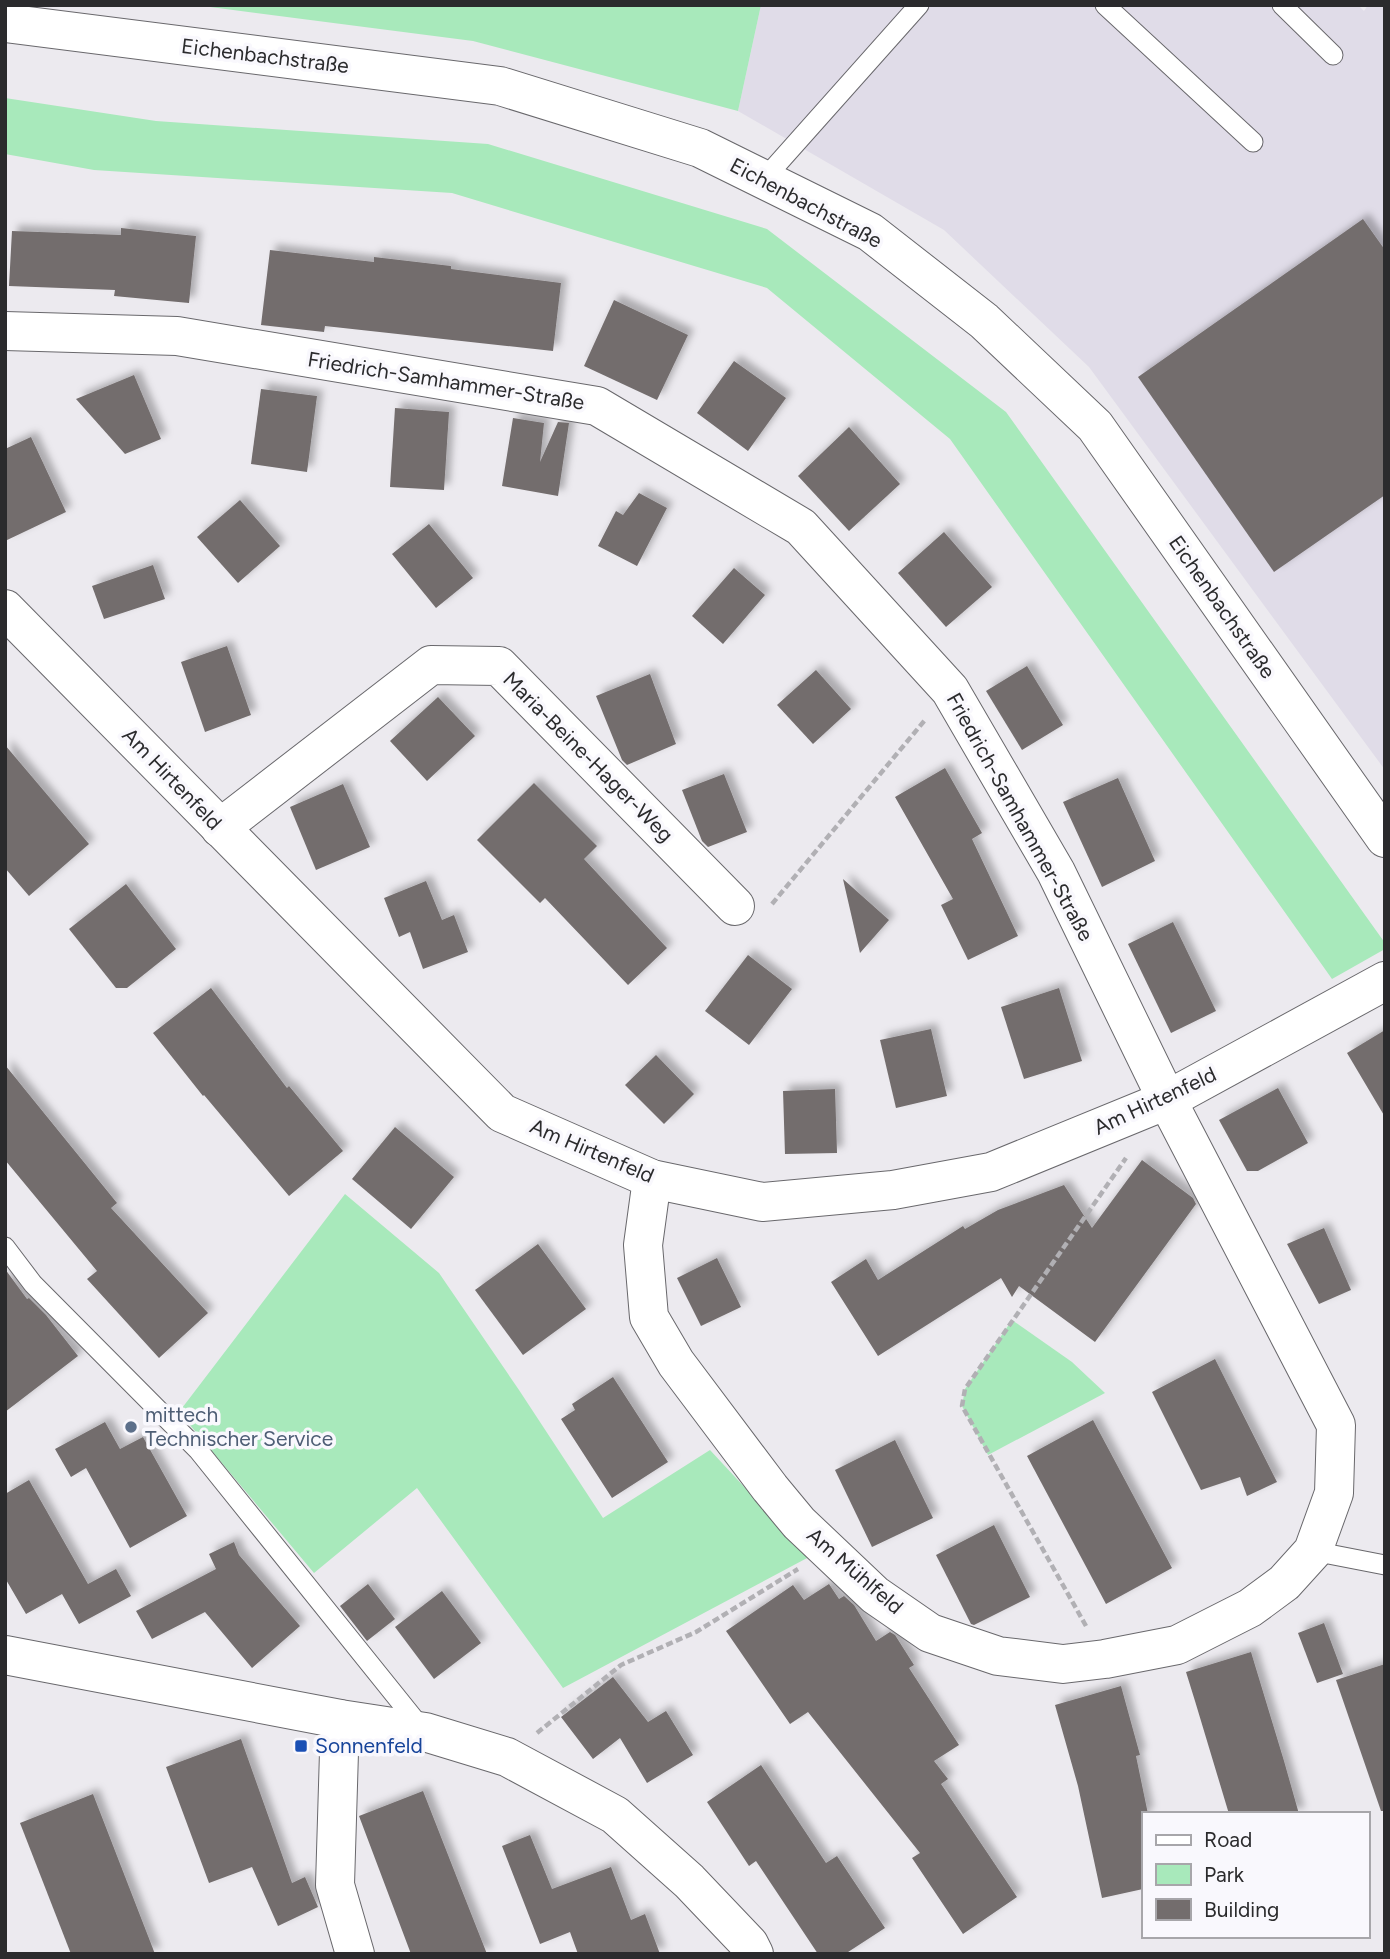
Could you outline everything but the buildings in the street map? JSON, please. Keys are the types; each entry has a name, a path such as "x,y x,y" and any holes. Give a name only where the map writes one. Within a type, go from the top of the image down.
{"street":[{"name":"Eichenbachstraße","path":"5,23 500,86 700,148 870,232 984,321 1096,426 1385,838"},
{"name":"Friedrich-Samhammer-Straße","path":"5,331 177,336 597,406 801,527 950,690 1056,872 1167,1100"},
{"name":"Am Hirtenfeld","path":"5,609 502,1113 652,1179 762,1202 893,1190 991,1172 1167,1100 1385,981"},
{"name":"Maria-Beine-Hager-Weg","path":"220,828 431,665 499,666 735,906"},
{"name":"Am Mühlfeld","path":"652,1179 643,1245 649,1317 676,1363 799,1522 875,1595 930,1633 998,1656 1063,1664 1105,1659 1177,1645 1250,1608 1284,1583 1313,1551 1334,1493 1336,1425 1167,1100"},
{"path":"5,1655 425,1732 508,1756 615,1815 689,1881 749,1944 754,1954"},
{"path":"340,1718 335,1885 355,1954"}],"lane":[{"path":"764,179 919,5"},
{"path":"1105,5 1253,142"},
{"path":"1282,5 1333,55"},
{"path":"5,1247 33,1284 198,1450 425,1732"},
{"path":"1313,1551 1385,1564"}],"path":[{"path":"735,906 773,904 950,690"},
{"path":"1105,1659 962,1406 965,1389 1128,1155"},
{"path":"508,1756 621,1665 696,1633 828,1550"}],"shaded area":[{"path":"761,5 1358,5 1364,11 1368,5 1385,5 1385,770 1089,367 944,230 738,111"}],"green space":[{"path":"195,5 761,5 738,111 473,41"},
{"path":"5,98 156,121 488,144 767,229 1006,412 1385,943 1385,949 1332,979 950,439 767,288 452,193 94,170 5,154"},
{"path":"345,1194 439,1273 603,1518 710,1450 809,1557 563,1688 417,1488 314,1573 179,1412"},
{"path":"1012,1320 1072,1362 1105,1393 988,1455 962,1406 965,1389"}],"place":[{"name":"mittech Technischer Service","path":"131,1427"},
{"name":"Sonnenfeld","path":"301,1746"}]}
